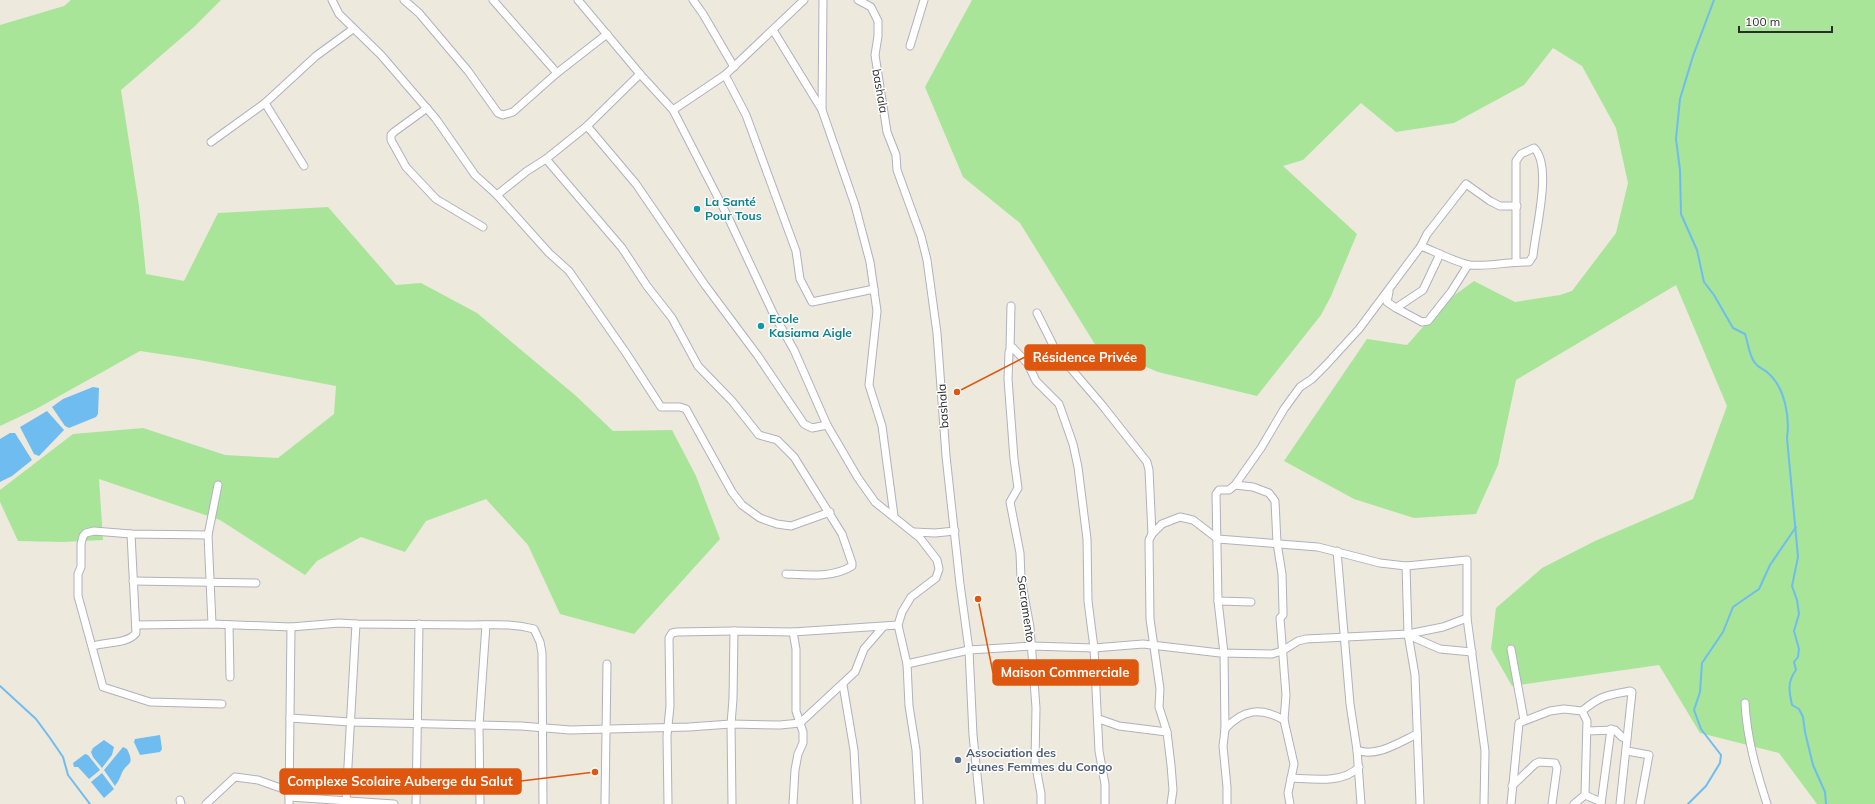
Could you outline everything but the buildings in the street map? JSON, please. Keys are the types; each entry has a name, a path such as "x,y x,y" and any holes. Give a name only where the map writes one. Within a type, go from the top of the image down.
{"street":[{"path":"332,0 339,14 381,55 427,108 475,175 497,195 548,253 569,272 619,342 661,407 680,406 686,409 732,492 742,505 760,518 777,524 791,526 830,512"},
{"path":"404,0 419,13 468,71 498,113 503,115 513,112 557,73 607,34"},
{"path":"493,0 557,73"},
{"path":"578,0 672,110 728,217 772,313 794,350 827,425 858,478 875,502 914,532 937,560 939,569 934,582 921,588 912,598 902,612 898,625 907,664 909,706 916,750 919,804"},
{"path":"692,0 704,14 734,67"},
{"path":"822,110 823,0"},
{"name":"bashala","path":"858,0 871,7 876,16 878,29 875,55 887,132 896,154 897,170 921,236 927,260 938,334 946,456 969,650 973,735 980,804"},
{"path":"910,46 924,0"},
{"path":"672,110 725,75 803,1"},
{"path":"210,142 265,103 316,56 354,29"},
{"path":"773,30 822,110 855,205 870,262 877,311 869,385 882,426 894,516"},
{"path":"497,195 527,171 546,159 587,126 640,74"},
{"path":"725,75 746,115 796,251 800,279 812,302 874,289"},
{"path":"265,103 304,166"},
{"path":"427,108 394,132 391,135 391,140 406,167 436,200 483,227"},
{"path":"587,126 636,184 705,286 758,356 804,424 812,428 827,425"},
{"path":"1421,246 1468,265 1489,265 1516,261 1529,262 1533,256 1538,229 1543,179 1539,158 1534,148 1521,154 1516,161 1516,261"},
{"path":"546,159 622,248 647,286 672,318 698,366 732,401 759,435 777,440 790,452 830,512 842,534 852,566 846,570 815,575 786,574"},
{"path":"1227,804 1223,746 1225,729 1224,653 1218,601 1216,494 1220,489 1229,490 1235,485 1261,448 1284,409 1300,387 1312,379 1341,349 1390,288 1421,246 1427,234 1466,184 1490,201 1500,206 1517,206"},
{"path":"1396,308 1423,290 1440,254"},
{"path":"1390,288 1387,302 1422,322 1428,321 1451,292 1468,265"},
{"path":"1011,306 1010,349 1013,348 1016,350 1028,364 1036,381 1059,404 1073,444 1078,467 1088,561 1088,601 1094,648 1099,751 1104,777 1105,804"},
{"path":"1036,313 1056,351 1102,405 1147,462 1149,470 1152,534"},
{"name":"Sacramento","path":"1010,349 1008,383 1014,459 1018,488 1010,501 1010,507 1020,553 1021,579 1032,646 1036,708 1035,762 1041,794 1041,804"},
{"path":"212,624 208,535 218,485"},
{"path":"1235,485 1254,487 1269,493 1275,501 1277,543 1282,574 1283,615 1280,618 1286,695 1284,720 1294,764 1288,793 1290,804"},
{"path":"1170,804 1173,781 1167,732 1160,707 1160,689 1153,646 1149,604 1150,581 1148,554 1149,540 1152,534 1162,524 1180,517 1193,520 1218,539 1277,543 1337,550 1380,563 1406,566 1467,560 1467,618 1485,751 1484,804"},
{"path":"208,535 131,534 94,531 86,533 83,536 81,544 81,567 78,574 78,596 82,615 93,646 103,687 150,702 222,704"},
{"path":"914,532 935,533 954,531"},
{"path":"93,646 133,636 136,632 132,581 131,534"},
{"path":"1337,550 1350,704 1357,750 1361,804"},
{"path":"1406,566 1408,634 1415,675 1420,804"},
{"path":"132,581 256,583"},
{"path":"1218,601 1251,602"},
{"path":"907,664 969,650 1032,646 1094,648 1125,644 1224,653 1272,654 1282,651 1298,641 1408,634 1443,627 1467,618"},
{"path":"136,625 212,624 291,627 339,623 486,625 502,623 520,625 534,629 537,634 542,653 543,804"},
{"path":"346,801 356,624"},
{"path":"416,804 420,624"},
{"path":"229,625 230,677"},
{"path":"480,804 478,725 486,625"},
{"path":"668,804 667,727 670,706 671,635 677,632 793,632 898,625"},
{"path":"289,797 291,627"},
{"path":"290,718 350,722 521,726 543,729 606,730 731,724 780,725 800,723 843,685 857,670 866,647 883,627"},
{"path":"732,804 731,724 734,631"},
{"path":"793,632 796,649 796,711 800,723 803,743 795,770 793,804"},
{"path":"1408,634 1440,649 1472,652"},
{"path":"1511,649 1524,720"},
{"path":"605,804 607,664"},
{"path":"843,685 854,750 857,804"},
{"path":"1511,804 1516,762 1518,726 1524,720 1536,718 1542,713 1550,711 1564,709 1582,711 1596,699 1630,690 1632,695 1620,804"},
{"path":"1745,703 1751,752 1767,804"},
{"path":"1225,729 1234,719 1251,713 1263,711 1273,713 1284,720"},
{"path":"1574,804 1585,795 1587,721 1582,711"},
{"path":"1098,719 1119,726 1167,732"},
{"path":"1587,731 1611,729 1617,731 1620,736 1627,738"},
{"path":"1585,795 1601,803 1611,729"},
{"path":"1357,750 1365,753 1381,750 1417,734"},
{"path":"1627,751 1649,755 1640,804"},
{"path":"1512,787 1535,764 1539,762 1555,764 1557,768 1552,804"},
{"path":"1291,778 1321,780 1341,777 1350,774 1358,767"},
{"path":"206,804 235,777 258,780 289,797 357,803 394,804"}],"green space":[{"path":"71,0 221,0 194,27 121,90 139,206 146,274 184,281 218,213 328,207 396,285 421,283 477,313 575,395 613,431 672,430 696,476 720,539 634,634 560,614 528,545 486,499 426,521 405,552 361,537 317,561 305,575 220,520 99,479 103,540 63,542 18,541 0,502 0,490 73,434 143,428 225,455 278,458 334,414 336,386 194,359 140,351 36,409 0,426 0,25 64,6"},
{"path":"972,0 1875,0 1875,804 1817,804 1779,753 1700,733 1659,665 1512,686 1491,649 1496,608 1542,568 1595,541 1693,499 1727,406 1676,285 1516,380 1498,465 1476,514 1414,518 1354,499 1284,461 1367,339 1407,345 1445,302 1474,281 1515,302 1560,295 1572,291 1616,233 1628,183 1616,128 1582,66 1553,48 1524,85 1454,123 1396,132 1361,103 1303,160 1283,166 1357,234 1331,296 1321,315 1257,396 1158,372 1096,346 1020,223 963,177 925,87"}],"water":[{"path":"93,387 99,388 98,414 96,417 69,428 65,426 52,407 63,399"},
{"path":"47,411 64,430 39,456 34,454 20,427"},
{"path":"10,433 15,433 32,460 12,476 0,482 0,439"},
{"path":"160,735 162,749 160,752 140,755 134,742 135,739"},
{"path":"104,740 114,747 112,755 102,768 91,752 93,748"},
{"path":"123,747 127,749 131,759 115,786 104,770"},
{"path":"85,754 88,755 100,770 89,779 78,767 74,767 73,763"},
{"path":"102,773 114,789 104,798 91,782"}],"waterway":[{"path":"1714,0 1693,56 1680,99 1676,139 1680,170 1681,214 1697,250 1704,282 1714,295 1733,328 1745,334 1753,360 1774,380 1783,395 1788,422 1787,438 1798,557 1792,586 1797,600 1799,614 1794,631 1799,649 1798,657 1794,662 1796,670 1791,679 1790,691 1792,705 1799,709 1803,717 1813,765 1825,792 1826,804"},
{"path":"1688,804 1706,786 1720,763 1721,755 1701,729 1694,710 1700,692 1702,663 1723,632 1733,607 1759,589 1770,565 1796,527"},
{"path":"0,686 36,719 63,757 68,775 90,804"}],"place":[{"name":"La Santé Pour Tous","path":"697,209"},
{"name":"Ecole Kasiama Aigle","path":"761,326"},
{"name":"Résidence Privée","path":"957,392"},
{"name":"Maison Commerciale","path":"978,599"},
{"name":"Association des Jeunes Femmes du Congo","path":"958,760"},
{"name":"Complexe Scolaire Auberge du Salut","path":"595,772"}]}
